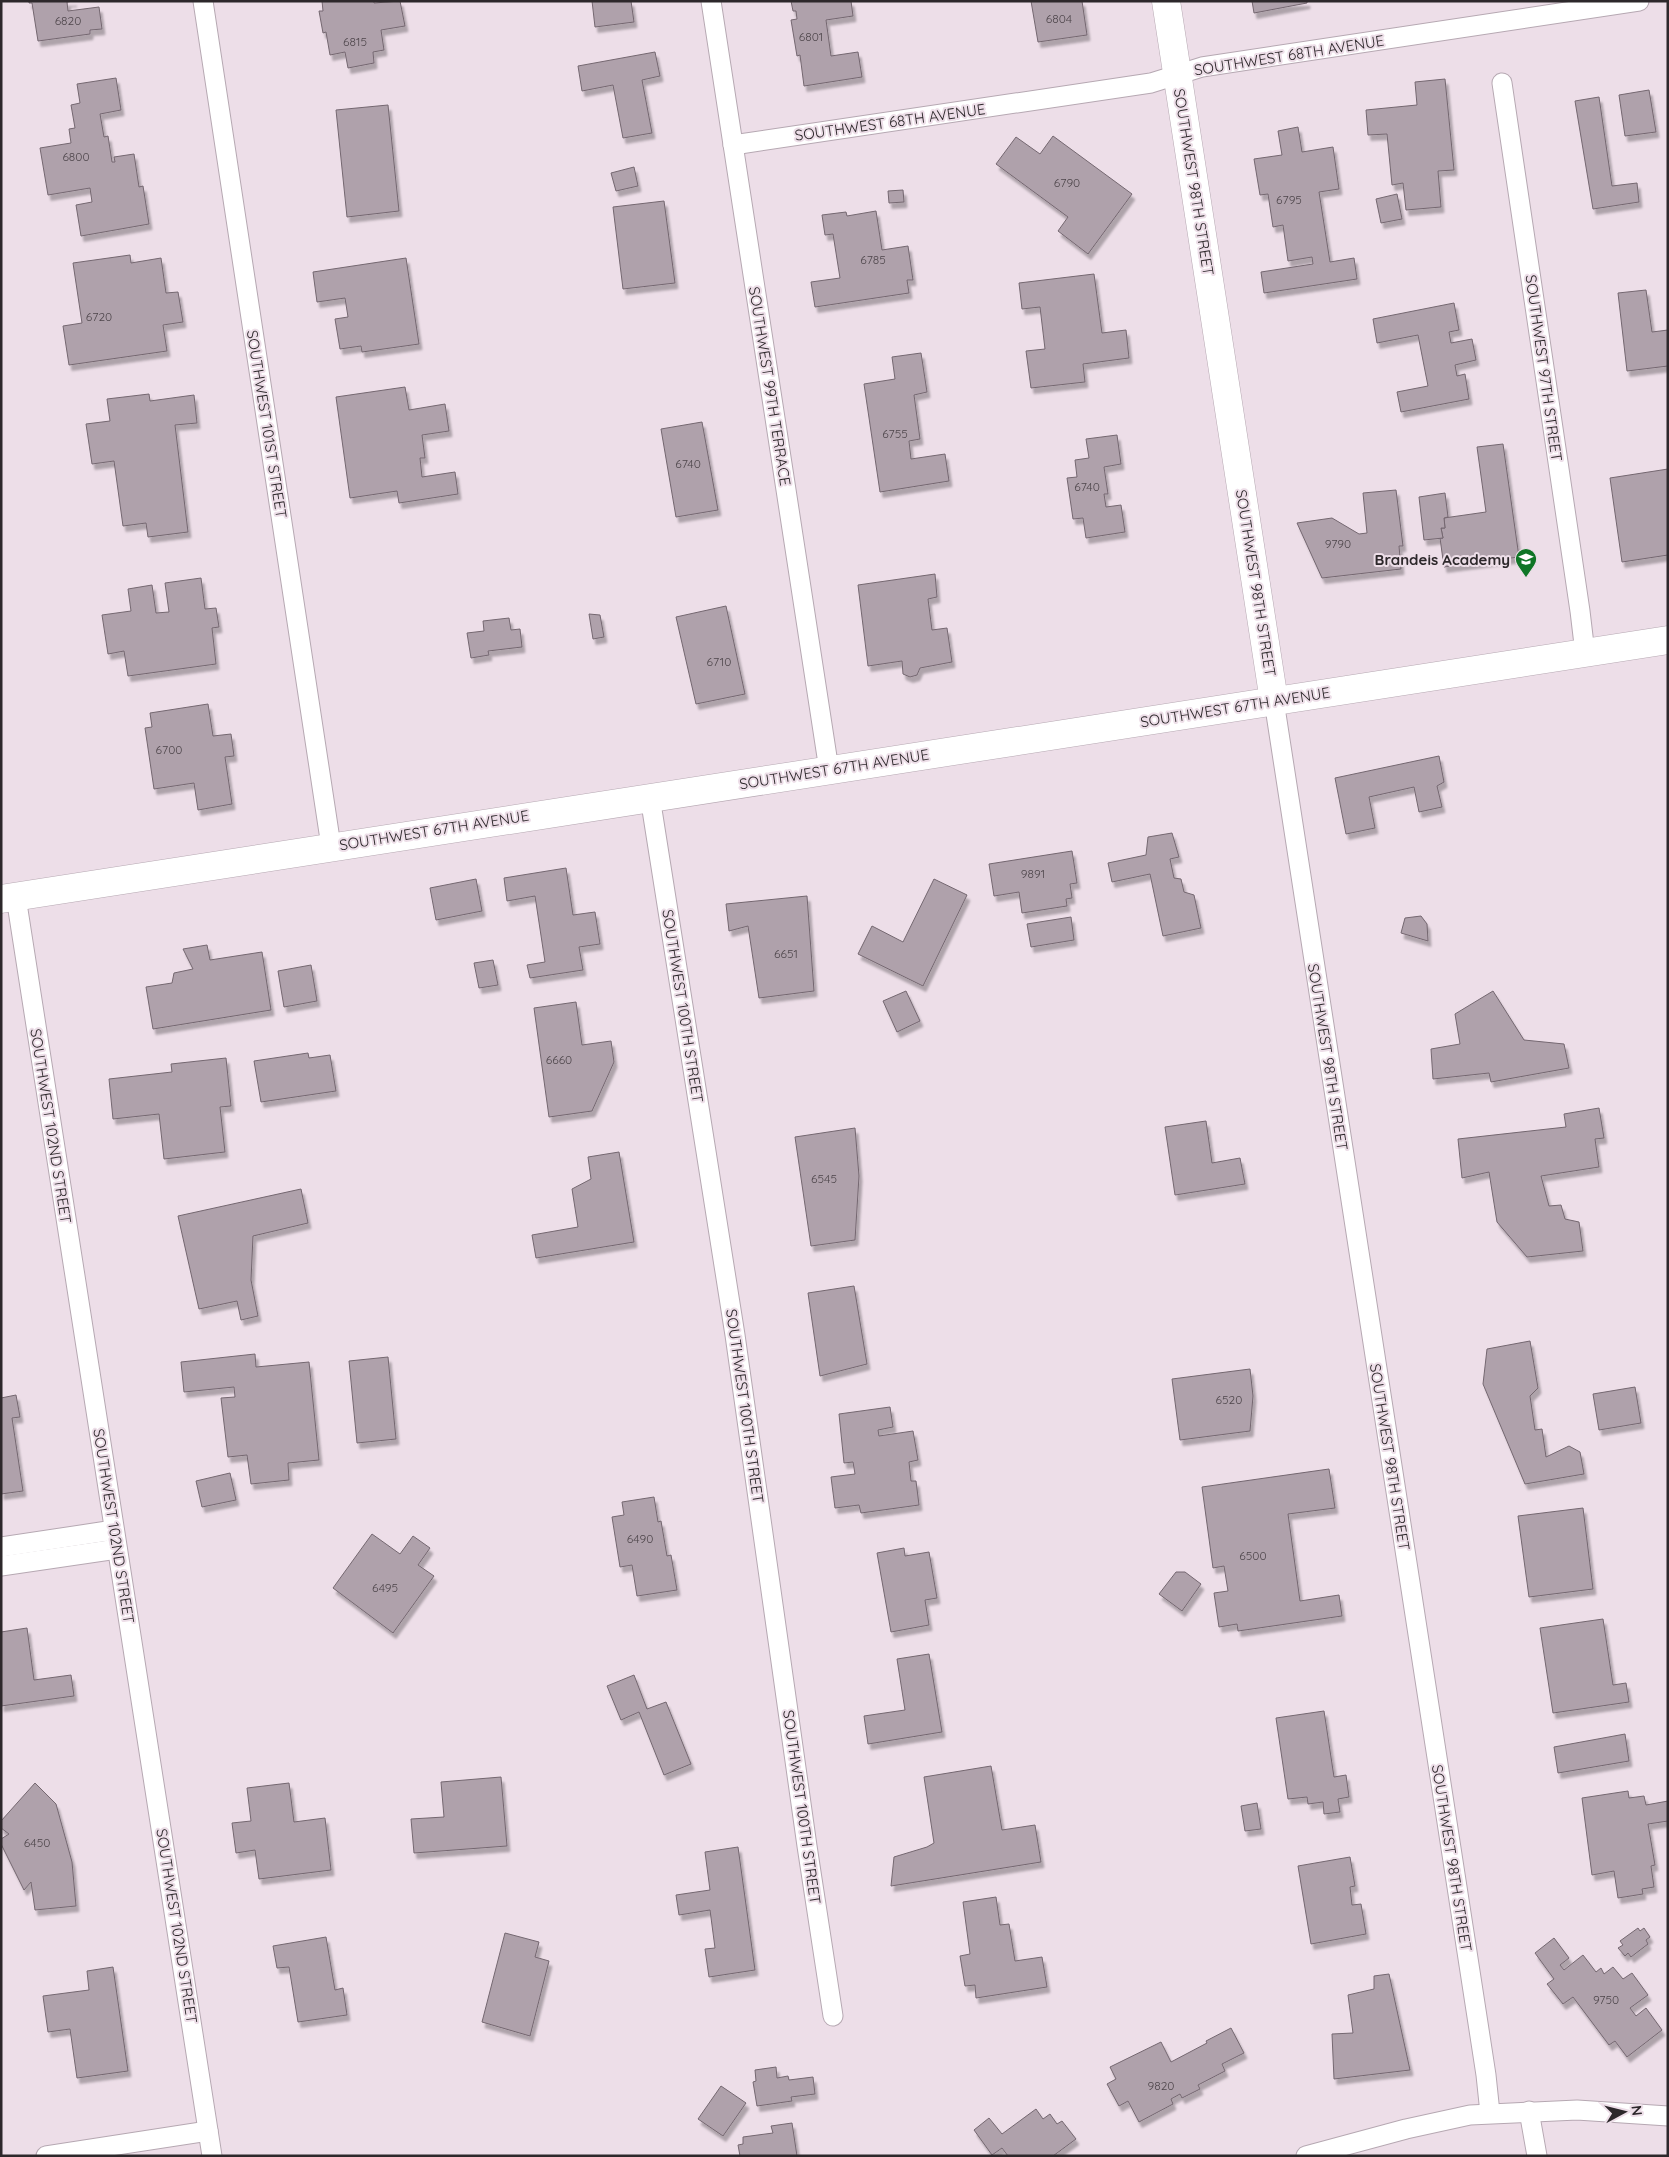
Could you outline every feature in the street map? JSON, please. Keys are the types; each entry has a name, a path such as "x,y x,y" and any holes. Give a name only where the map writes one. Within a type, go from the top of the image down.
{"main road":[{"name":"SOUTHWEST 98TH STREET","path":"1166,1 1274,700"},
{"name":"SOUTHWEST 67TH AVENUE","path":"8,898 331,846 1668,640"}],"street":[{"name":"SOUTHWEST 101ST STREET","path":"203,1 331,846"},
{"name":"SOUTHWEST 99TH TERRACE","path":"711,1 829,770"},
{"name":"SOUTHWEST 68TH AVENUE","path":"733,145 1151,83 1202,67 1639,1"},
{"name":"SOUTHWEST 97TH STREET","path":"1502,83 1585,653"},
{"name":"SOUTHWEST 98TH STREET","path":"1274,700 1486,2075 1490,2113"},
{"name":"SOUTHWEST 100TH STREET","path":"650,797 735,1336 833,2016"},
{"name":"SOUTHWEST 102ND STREET","path":"8,898 114,1530 212,2156"},
{"path":"1,1547 114,1530"},
{"path":"1,1566 117,1549"},
{"path":"1306,2156 1406,2129 1470,2115 1577,2110 1668,2116"},
{"path":"1529,2111 1537,2156"},
{"path":"46,2156 208,2131"}],"building":[{"path":"29,1 74,1 67,2 68,11 99,7 102,29 90,30 90,34 38,41 32,3 29,3"},
{"path":"322,1 374,1 374,3 400,1 405,26 381,30 384,50 373,52 374,63 348,68 345,52 330,55 326,32 323,33 319,11 323,11"},
{"path":"592,1 631,1 634,22 595,27"},
{"path":"791,1 851,1 853,16 826,20 831,56 858,52 862,77 804,86 800,55 797,56 791,20 797,19 796,11 793,11"},
{"path":"1031,1 1082,1 1087,35 1038,42"},
{"path":"1252,1 1307,1 1307,3 1254,13"},
{"path":"655,52 660,76 642,80 652,133 623,138 613,85 582,91 578,66"},
{"path":"116,78 121,110 100,114 104,137 108,136 112,162 115,162 114,157 134,154 139,187 143,186 149,224 81,236 76,205 92,202 90,188 48,195 40,148 71,143 69,129 75,128 71,105 80,103 77,84"},
{"path":"1445,79 1454,170 1438,171 1441,207 1406,210 1403,183 1392,185 1387,134 1368,135 1366,110 1417,105 1415,82"},
{"path":"1649,90 1656,132 1625,136 1619,95"},
{"path":"1599,97 1612,186 1637,183 1639,202 1593,209 1575,101"},
{"path":"388,105 399,211 347,217 336,110"},
{"path":"1298,127 1302,152 1333,147 1339,189 1319,192 1330,262 1354,258 1357,279 1264,293 1261,272 1313,264 1312,257 1288,261 1283,225 1273,227 1268,194 1260,195 1254,159 1282,155 1278,131"},
{"path":"1053,136 1132,194 1088,254 1058,231 1068,217 996,164 1016,137 1040,154"},
{"path":"634,167 638,186 616,191 611,173"},
{"path":"903,190 904,202 889,203 888,191"},
{"path":"1397,194 1402,219 1381,223 1376,199"},
{"path":"664,201 675,283 623,289 613,207"},
{"path":"876,211 882,250 908,246 913,280 907,280 909,293 815,307 811,282 840,278 833,234 825,235 822,215 846,212 847,216"},
{"path":"130,255 131,263 161,258 166,293 178,292 183,322 163,325 167,351 69,365 63,326 82,323 73,263"},
{"path":"406,258 419,344 362,352 361,346 340,349 335,319 348,317 345,298 317,302 313,272"},
{"path":"1094,274 1102,333 1126,330 1129,358 1083,364 1085,382 1031,388 1026,351 1045,349 1040,307 1022,309 1019,283"},
{"path":"1646,290 1652,332 1668,330 1668,366 1627,371 1618,293"},
{"path":"1454,303 1459,330 1449,332 1451,343 1472,339 1476,360 1455,365 1457,376 1465,374 1469,399 1401,412 1397,392 1428,386 1418,335 1377,343 1373,319"},
{"path":"921,353 927,392 914,395 920,439 909,441 911,459 945,454 949,481 880,492 864,384 895,379 892,357"},
{"path":"405,387 409,410 445,404 449,431 422,435 425,458 420,458 422,477 455,472 458,494 399,503 397,491 350,498 336,397"},
{"path":"149,394 150,401 194,395 197,423 175,425 188,532 148,537 146,523 123,526 114,461 92,464 86,424 110,421 107,399"},
{"path":"702,422 718,510 676,517 661,429"},
{"path":"1117,435 1121,464 1104,467 1108,494 1104,494 1106,507 1121,505 1125,532 1086,538 1083,518 1073,519 1067,478 1077,477 1075,460 1089,458 1086,439"},
{"path":"1503,444 1519,557 1444,567 1440,538 1443,538 1441,528 1445,528 1444,518 1486,512 1477,447"},
{"path":"1668,469 1668,555 1622,562 1610,478"},
{"path":"1396,490 1403,546 1399,546 1401,569 1322,578 1297,523 1332,518 1359,534 1367,533 1363,493"},
{"path":"1445,493 1448,517 1444,518 1445,528 1441,528 1443,538 1424,540 1419,497"},
{"path":"935,574 937,597 928,599 932,630 947,628 952,662 920,668 917,675 910,677 903,674 902,661 868,666 858,585"},
{"path":"201,578 205,609 216,608 219,627 212,628 216,664 128,676 124,651 108,654 102,615 131,611 128,589 152,585 156,613 169,612 165,583"},
{"path":"726,606 745,694 696,704 676,617"},
{"path":"589,614 600,615 604,637 593,639"},
{"path":"509,618 511,630 520,629 522,647 488,651 489,655 471,658 467,633 484,631 483,621"},
{"path":"208,704 213,736 231,734 234,756 225,757 232,804 198,810 194,783 154,789 145,728 152,727 150,713"},
{"path":"1439,756 1444,782 1437,786 1442,807 1419,812 1414,787 1369,797 1375,828 1346,834 1335,778"},
{"path":"1172,833 1179,857 1170,859 1174,878 1181,879 1184,892 1194,895 1201,928 1163,936 1150,874 1112,882 1108,863 1146,855 1148,837"},
{"path":"1072,851 1077,883 1070,884 1072,898 1066,899 1067,906 1022,913 1019,892 994,896 989,864"},
{"path":"566,868 573,915 595,912 600,944 579,947 583,970 530,978 527,965 545,962 535,896 507,901 504,878"},
{"path":"476,879 482,911 436,920 430,888"},
{"path":"934,879 967,895 923,986 858,954 872,926 903,942"},
{"path":"807,896 814,991 759,998 748,926 729,931 726,904"},
{"path":"1421,916 1427,924 1428,941 1401,933 1405,918"},
{"path":"1071,917 1074,940 1031,947 1027,924"},
{"path":"207,945 210,960 262,952 271,1010 153,1029 146,987 172,983 174,973 193,969 183,949"},
{"path":"493,960 498,985 479,988 474,963"},
{"path":"311,965 317,1001 284,1007 278,971"},
{"path":"906,991 920,1021 897,1032 883,1001"},
{"path":"1493,991 1524,1040 1564,1044 1569,1068 1491,1082 1489,1073 1433,1079 1431,1049 1460,1044 1455,1014"},
{"path":"576,1002 582,1045 611,1041 614,1062 592,1111 549,1117 534,1008"},
{"path":"308,1053 309,1058 330,1055 336,1091 261,1102 254,1061"},
{"path":"226,1058 231,1106 220,1107 225,1152 164,1159 159,1114 113,1119 109,1079 172,1072 171,1064"},
{"path":"1599,1108 1604,1138 1595,1139 1599,1167 1541,1176 1549,1206 1561,1205 1565,1219 1579,1222 1583,1251 1527,1257 1497,1222 1489,1172 1462,1178 1458,1139 1566,1127 1564,1114"},
{"path":"1206,1121 1212,1163 1240,1158 1245,1184 1175,1195 1165,1127"},
{"path":"855,1128 859,1176 855,1240 811,1246 795,1137"},
{"path":"619,1152 634,1242 536,1258 532,1235 578,1227 572,1189 591,1179 588,1157"},
{"path":"301,1189 308,1223 253,1236 251,1280 258,1316 241,1320 237,1301 199,1309 178,1216"},
{"path":"854,1286 867,1364 820,1376 808,1293"},
{"path":"1530,1341 1538,1388 1530,1396 1535,1430 1542,1429 1546,1457 1569,1446 1580,1452 1584,1474 1525,1484 1483,1384 1487,1349"},
{"path":"255,1354 256,1367 309,1362 319,1460 288,1463 289,1480 251,1484 247,1455 228,1457 221,1398 235,1397 234,1387 184,1392 181,1362"},
{"path":"388,1357 396,1439 357,1443 349,1361"},
{"path":"1250,1369 1253,1396 1250,1431 1180,1440 1172,1379"},
{"path":"1635,1387 1641,1423 1599,1430 1593,1394"},
{"path":"16,1395 20,1417 12,1418 23,1491 1,1494 1,1398"},
{"path":"890,1407 893,1427 878,1430 879,1436 913,1431 918,1460 909,1462 911,1481 916,1481 919,1505 861,1513 859,1505 835,1508 831,1477 855,1474 853,1462 844,1463 839,1414"},
{"path":"1329,1469 1335,1508 1288,1514 1300,1601 1339,1595 1342,1616 1238,1631 1237,1624 1219,1627 1214,1593 1228,1591 1224,1566 1213,1568 1202,1487"},
{"path":"230,1473 236,1500 202,1507 196,1481"},
{"path":"654,1497 658,1522 661,1521 667,1556 671,1555 677,1590 637,1596 632,1565 620,1567 612,1517 624,1515 622,1502"},
{"path":"1583,1508 1593,1589 1529,1597 1518,1516"},
{"path":"372,1534 400,1554 413,1536 430,1548 418,1565 434,1576 393,1633 333,1588"},
{"path":"904,1548 905,1556 929,1552 937,1598 925,1600 929,1625 891,1632 877,1553"},
{"path":"1176,1572 1185,1572 1201,1584 1182,1611 1159,1594"},
{"path":"1603,1619 1613,1685 1626,1683 1629,1702 1553,1713 1540,1628"},
{"path":"27,1628 34,1680 71,1675 74,1696 1,1706 1,1632"},
{"path":"929,1654 942,1732 868,1744 864,1716 905,1710 897,1659"},
{"path":"634,1675 647,1709 666,1702 691,1764 664,1775 639,1712 621,1720 607,1686"},
{"path":"1324,1711 1334,1777 1346,1775 1349,1797 1338,1799 1340,1812 1324,1814 1323,1802 1308,1804 1307,1797 1288,1799 1276,1718"},
{"path":"1625,1734 1629,1761 1558,1773 1554,1747"},
{"path":"991,1766 1002,1830 1035,1825 1041,1862 891,1886 894,1857 934,1843 924,1777"},
{"path":"501,1777 507,1846 414,1853 411,1819 444,1817 441,1782"},
{"path":"35,1783 56,1804 72,1862 76,1906 35,1910 31,1882 24,1890 1,1844 1,1839 9,1834 1,1828 1,1821"},
{"path":"289,1783 294,1822 325,1818 331,1870 259,1879 255,1850 236,1853 232,1823 251,1821 247,1788"},
{"path":"1628,1791 1629,1798 1644,1796 1646,1805 1668,1801 1668,1821 1648,1824 1655,1865 1651,1866 1654,1887 1642,1889 1643,1894 1618,1898 1614,1871 1592,1875 1582,1798"},
{"path":"1257,1803 1261,1829 1245,1831 1241,1806"},
{"path":"738,1847 755,1970 709,1977 705,1949 715,1948 710,1910 679,1915 676,1895 710,1890 705,1852"},
{"path":"1350,1857 1355,1886 1350,1887 1352,1905 1361,1904 1366,1934 1311,1944 1298,1866"},
{"path":"996,1897 1000,1925 1009,1924 1015,1961 1042,1957 1047,1987 976,1998 975,1985 965,1986 960,1956 970,1954 963,1902"},
{"path":"1638,1928 1640,1931 1644,1928 1650,1937 1646,1940 1648,1944 1631,1957 1628,1953 1625,1956 1618,1948 1623,1945 1620,1941"},
{"path":"505,1933 539,1942 535,1957 549,1961 530,2036 482,2022"},
{"path":"326,1937 335,1990 343,1988 347,2015 298,2022 289,1967 277,1968 273,1946"},
{"path":"1554,1938 1569,1958 1560,1965 1564,1970 1583,1955 1596,1972 1601,1968 1604,1974 1613,1967 1623,1979 1632,1973 1648,1995 1630,2008 1636,2016 1646,2008 1662,2030 1627,2057 1615,2041 1609,2045 1573,1997 1563,2004 1547,1984 1554,1979 1535,1953"},
{"path":"113,1967 128,2071 77,2078 70,2029 48,2032 43,1996 89,1990 87,1971"},
{"path":"1389,1974 1410,2070 1334,2079 1332,2034 1353,2033 1348,1995 1374,1989 1374,1976"},
{"path":"1231,2028 1244,2053 1222,2064 1225,2071 1198,2085 1200,2089 1182,2098 1180,2094 1171,2099 1173,2104 1139,2122 1128,2101 1119,2106 1107,2084 1116,2079 1110,2067 1161,2042 1171,2062"},
{"path":"776,2067 777,2078 788,2076 789,2080 813,2077 815,2094 791,2097 792,2101 757,2106 753,2082 756,2081 755,2070"},
{"path":"721,2086 746,2103 723,2136 698,2119"},
{"path":"1036,2109 1043,2119 1050,2114 1057,2124 1062,2121 1076,2139 1053,2156 1008,2156 1002,2148 992,2155 974,2130 989,2118 1002,2134"},
{"path":"792,2123 797,2156 740,2156 738,2145 743,2144 743,2137 773,2133 771,2126"}],"place":[{"name":"Brandeis Academy","path":"1526,578"}]}
